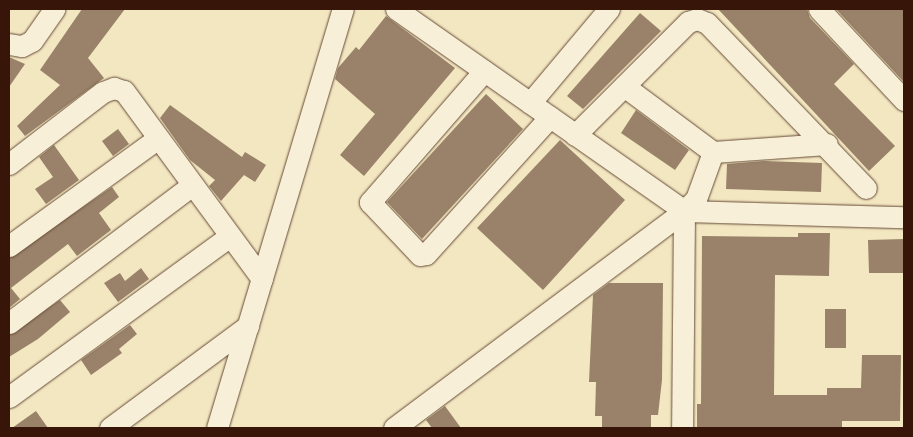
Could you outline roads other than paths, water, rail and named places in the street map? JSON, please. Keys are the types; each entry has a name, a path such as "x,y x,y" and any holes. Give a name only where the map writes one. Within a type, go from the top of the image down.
{"street":[{"path":"9,44 22,46 32,41 54,9"},
{"path":"218,428 343,9"},
{"path":"396,9 684,210 904,217"},
{"path":"530,103 609,9"},
{"path":"820,9 904,100"},
{"path":"575,135 688,22 698,19 707,23 827,144 866,188"},
{"path":"484,71 370,202 420,255 426,254 550,117"},
{"path":"624,86 712,152 827,144"},
{"path":"9,164 114,88 124,91 191,186 262,279"},
{"path":"9,246 158,139"},
{"path":"394,428 684,210 696,199 712,152"},
{"path":"9,323 191,186"},
{"path":"682,428 684,210"},
{"path":"9,397 230,236"},
{"path":"110,428 248,326"}]}
